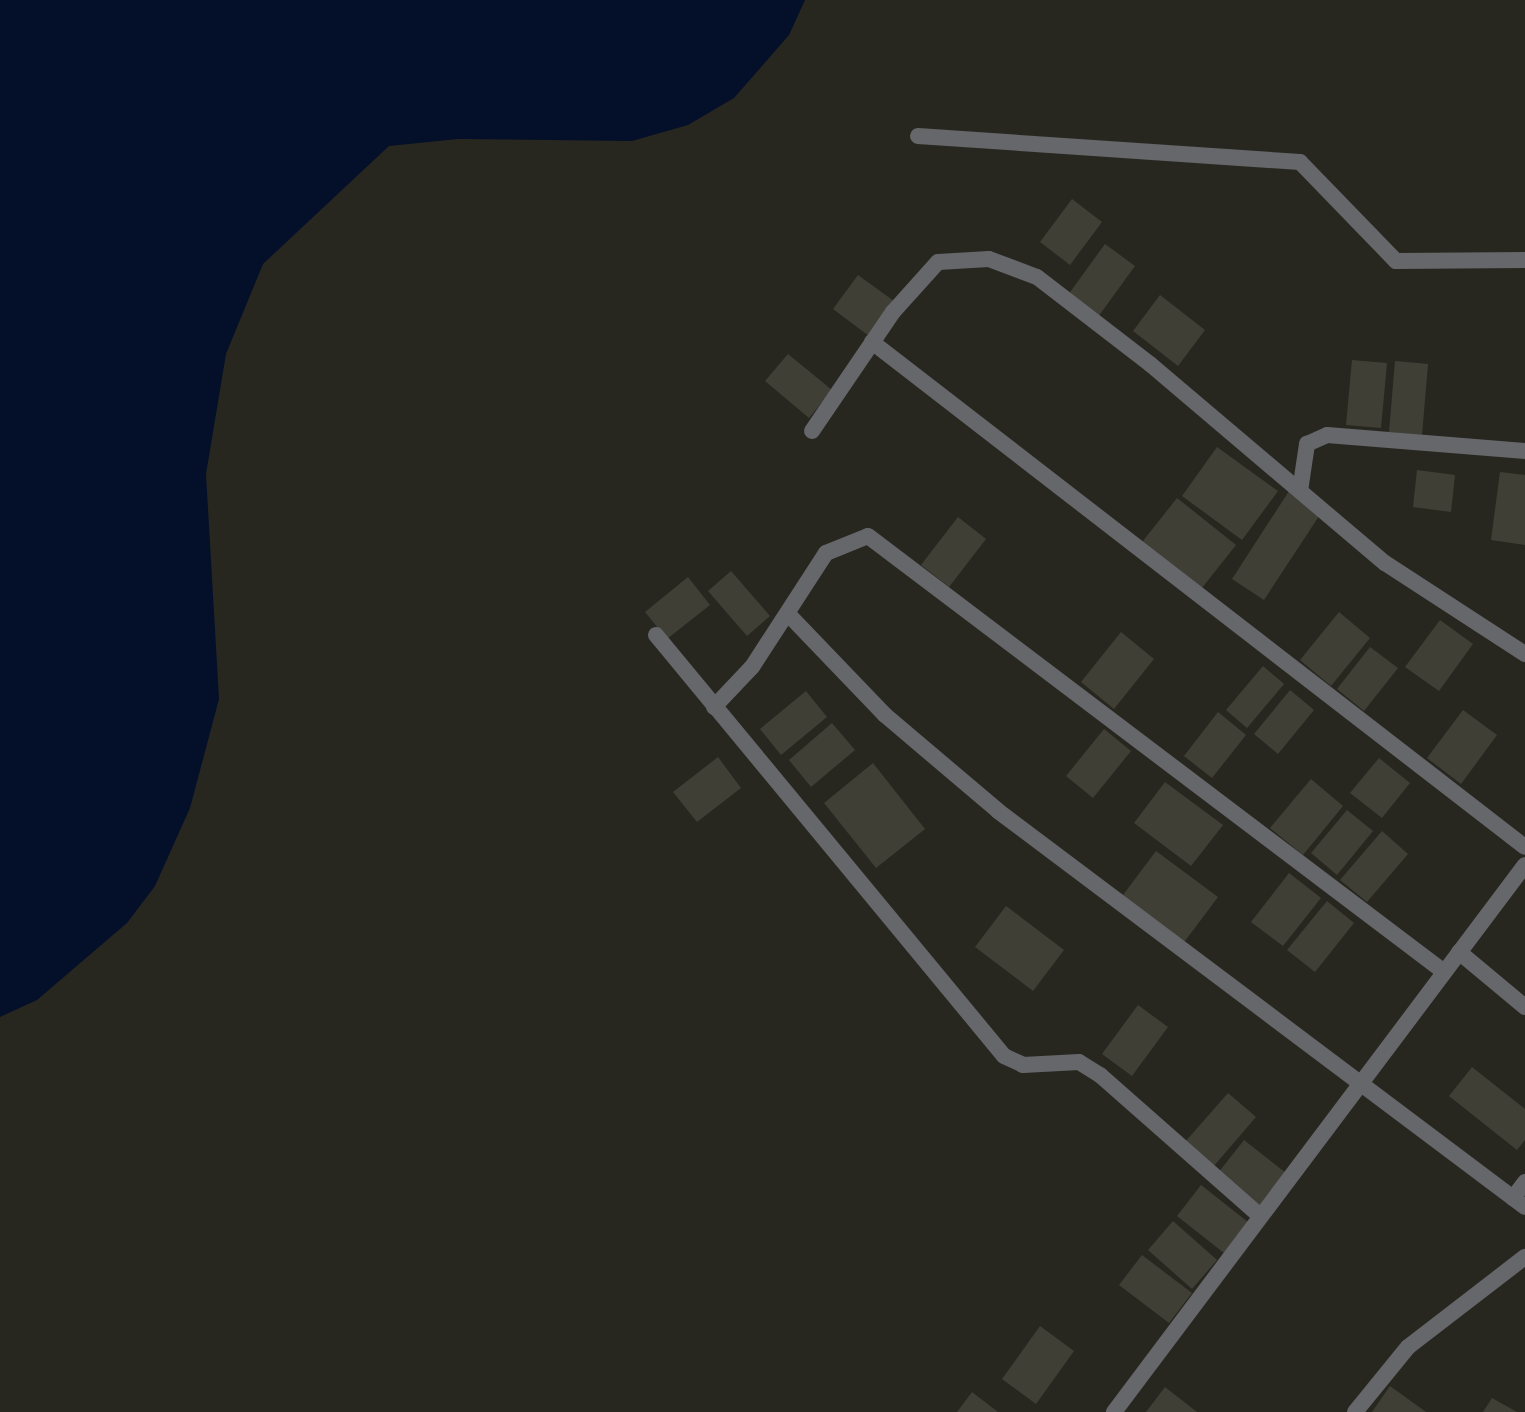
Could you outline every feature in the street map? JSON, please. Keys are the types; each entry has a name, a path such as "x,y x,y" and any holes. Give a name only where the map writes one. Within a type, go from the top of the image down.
{"street":[{"path":"918,136 1300,162 1396,261 1525,260"},
{"path":"812,431 872,342 938,262 989,259 1037,277 1385,563 1525,654"},
{"path":"872,342 1525,847"},
{"path":"1300,491 1307,444 1327,435 1525,451"},
{"path":"714,707 789,615 826,553 868,536 1444,972"},
{"path":"789,615 885,715 998,811 1519,1202 1525,1182"},
{"path":"656,635 1004,1056 1023,1065 1079,1062 1100,1075 1260,1216"},
{"path":"1114,1412 1525,865"},
{"path":"1459,952 1525,1007"},
{"path":"1355,1412 1408,1347 1525,1257"}],"water":[{"path":"0,0 805,0 789,35 734,98 688,125 632,141 458,139 389,146 263,264 226,354 206,474 219,699 190,808 155,886 127,923 37,1000 0,1017"}],"building":[{"path":"1072,199 1102,222 1070,265 1040,242"},
{"path":"1105,244 1135,266 1098,317 1068,295"},
{"path":"858,275 898,304 873,339 833,309"},
{"path":"1160,295 1205,330 1178,366 1133,331"},
{"path":"788,354 832,390 809,418 765,381"},
{"path":"1352,360 1387,363 1381,428 1346,425"},
{"path":"1395,361 1428,364 1422,435 1389,432"},
{"path":"1217,447 1278,491 1242,540 1182,496"},
{"path":"1417,470 1455,475 1451,512 1413,507"},
{"path":"1500,472 1525,475 1525,545 1491,540"},
{"path":"1293,485 1325,507 1264,600 1232,579"},
{"path":"1177,498 1236,545 1198,593 1139,546"},
{"path":"958,517 986,539 949,587 921,565"},
{"path":"731,571 770,616 747,636 708,591"},
{"path":"688,577 710,605 667,639 645,612"},
{"path":"1339,612 1370,638 1331,686 1300,660"},
{"path":"1440,620 1473,644 1439,691 1405,667"},
{"path":"1121,632 1154,659 1114,709 1081,682"},
{"path":"1370,647 1398,668 1364,711 1337,689"},
{"path":"1263,666 1284,684 1247,728 1226,710"},
{"path":"1290,690 1314,710 1278,754 1254,734"},
{"path":"806,691 827,717 781,755 760,729"},
{"path":"1463,710 1497,735 1461,784 1427,758"},
{"path":"1218,712 1246,735 1212,778 1184,756"},
{"path":"832,723 855,750 811,787 789,760"},
{"path":"1104,729 1131,751 1093,798 1066,776"},
{"path":"718,757 741,788 697,822 673,792"},
{"path":"1379,758 1410,783 1382,818 1350,793"},
{"path":"873,763 925,829 876,868 824,803"},
{"path":"1311,779 1343,806 1303,855 1270,828"},
{"path":"1165,782 1223,825 1191,866 1134,823"},
{"path":"1347,810 1373,831 1337,875 1311,853"},
{"path":"1382,831 1408,854 1367,902 1340,880"},
{"path":"1156,851 1218,897 1182,945 1120,899"},
{"path":"1289,873 1321,898 1283,946 1251,922"},
{"path":"1327,901 1354,923 1315,972 1287,950"},
{"path":"1006,906 1064,950 1033,991 975,947"},
{"path":"1138,1005 1168,1027 1132,1076 1102,1054"},
{"path":"1472,1067 1525,1109 1525,1140 1517,1150 1449,1096"},
{"path":"1228,1093 1256,1117 1213,1167 1185,1142"},
{"path":"1244,1140 1286,1173 1260,1206 1218,1173"},
{"path":"1201,1185 1248,1222 1224,1253 1177,1216"},
{"path":"1173,1221 1217,1260 1192,1289 1148,1250"},
{"path":"1142,1255 1192,1293 1169,1323 1119,1285"},
{"path":"1040,1326 1074,1351 1036,1404 1002,1379"},
{"path":"1390,1386 1426,1412 1372,1412"},
{"path":"1165,1387 1197,1412 1146,1412"},
{"path":"972,1392 998,1412 957,1412"},
{"path":"1492,1398 1517,1412 1483,1412"}]}
